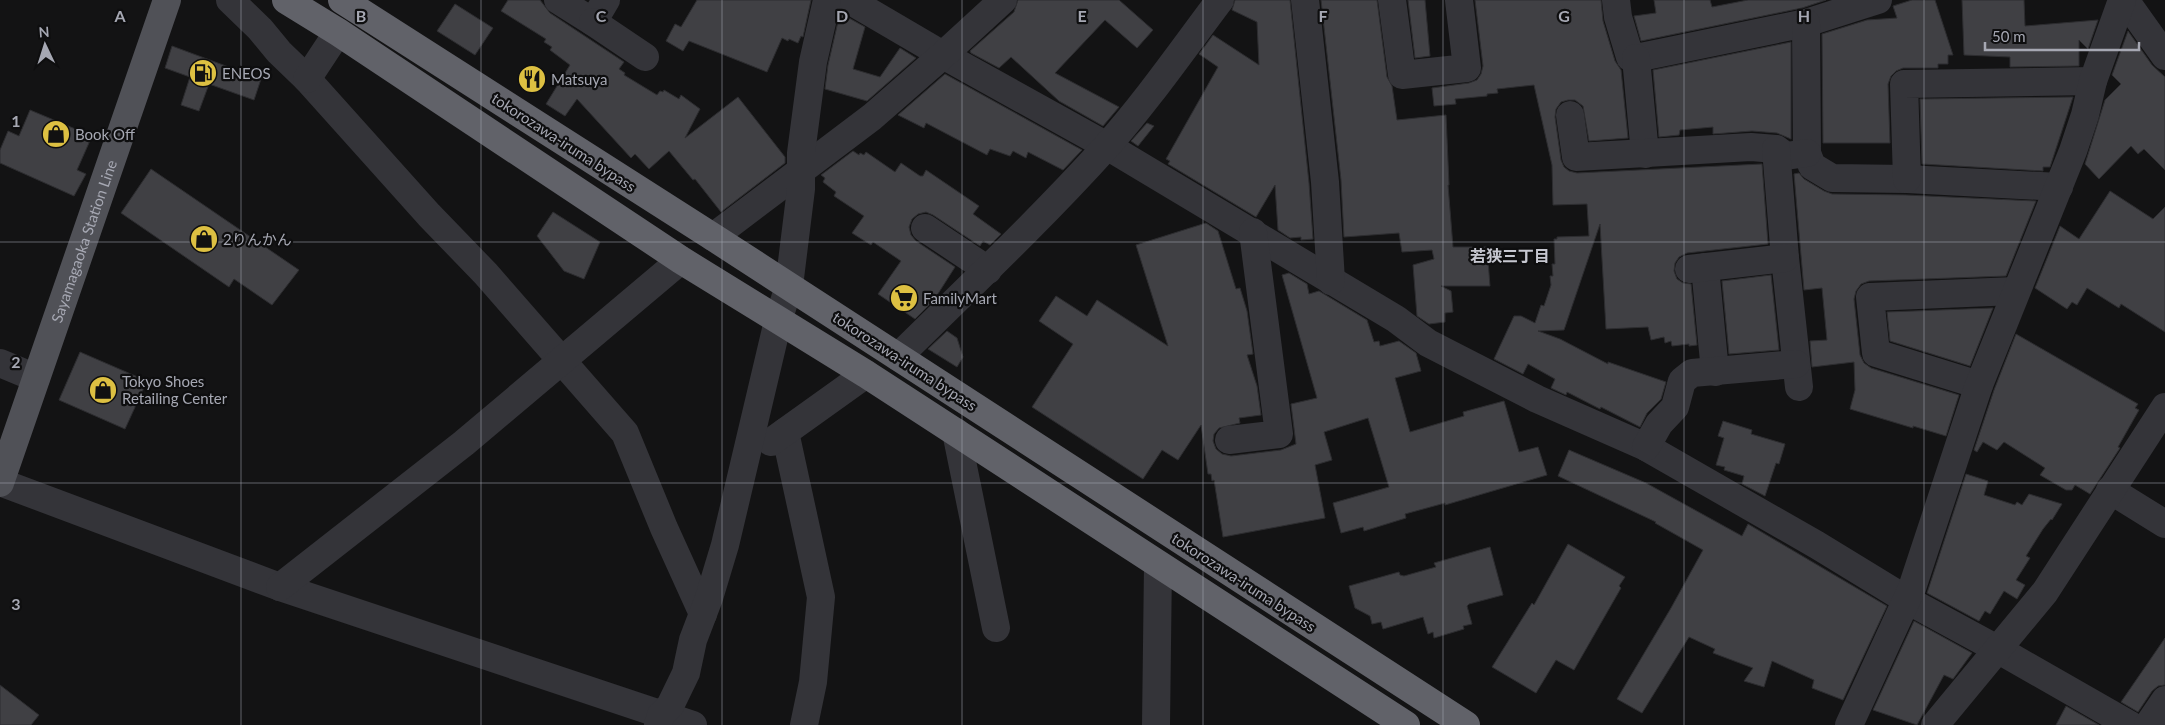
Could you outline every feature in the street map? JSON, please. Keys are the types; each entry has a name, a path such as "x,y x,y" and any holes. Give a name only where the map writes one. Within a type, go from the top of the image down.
{"highway":[{"path":"286,0 338,32 681,260 866,374 1406,725"},
{"name":"tokorozawa-iruma bypass","path":"342,0 713,236 1466,725"}],"main road":[{"name":"Sayamagaoka Station Line","path":"0,482 167,0"}],"street":[{"path":"230,0 307,79 563,360 625,433 664,528 703,614"},
{"path":"558,0 600,11 645,57"},
{"path":"659,720 670,706 686,672 693,640 725,545 778,321 789,286 801,189 801,153 813,62 827,0"},
{"path":"849,0 943,55 1107,146 1253,232 1396,319 1428,343 1537,399 1646,446 1818,545 1907,600 2130,725"},
{"path":"713,236 872,117 1003,0"},
{"path":"898,357 988,270 1107,146 1157,84 1220,0"},
{"path":"1305,0 1325,182 1331,281"},
{"path":"1392,0 1402,75 1467,68 1459,0"},
{"path":"1616,0 1618,17 1630,57 1636,58 1806,23 1878,0"},
{"path":"2123,0 2165,56"},
{"path":"1849,725 1907,600 1979,385 2015,291 2059,187 2085,115 2093,81 2123,0"},
{"path":"1806,23 1806,153 1812,166 1832,178 1907,179 2059,187"},
{"path":"307,79 338,32"},
{"path":"1636,58 1645,154"},
{"path":"1907,179 1904,84 2093,81"},
{"path":"1570,115 1576,157 1751,147 1776,149 1786,156 1806,153"},
{"path":"1646,446 1659,424 1675,407 1682,381 1692,373 1715,372 1798,376 1785,258 1776,149"},
{"path":"925,228 988,270"},
{"path":"1229,440 1279,434 1253,232"},
{"path":"1715,372 1697,268 1785,258"},
{"path":"280,587 464,443 681,260"},
{"path":"1979,385 1876,354 1870,297 2015,291"},
{"path":"0,362 36,378"},
{"path":"746,461 866,374"},
{"path":"1935,725 1999,650 2045,592 2165,407"},
{"path":"785,432 821,597 813,682 804,725"},
{"path":"956,432 996,628"},
{"path":"0,482 280,587 659,720 693,725"},
{"path":"2110,490 2165,524"},
{"path":"1156,725 1158,565"},
{"path":"2148,725 2165,700"}],"building":[{"path":"508,0 540,0 550,13 624,62 619,69 625,73 624,75 657,95 660,91 663,92 664,90 679,99 681,95 700,109 685,138 738,97 785,157 785,163 721,212 695,179 693,180 669,151 649,169 635,154 631,158 577,99 565,116 546,104 570,65 550,50 552,47 544,42 546,39 501,11"},
{"path":"697,0 811,0 803,37 801,36 798,43 782,38 767,72 689,41 683,51 666,41 675,24 681,27"},
{"path":"1018,0 1119,0 1153,30 1137,48 1105,20 1055,73 1119,107 1103,126 1059,101 1011,57 999,68 971,53 970,51 1014,12"},
{"path":"1235,0 1290,0 1313,239 1301,240 1301,237 1290,238 1278,230 1275,185 1256,217 1168,164 1170,161 1166,159 1218,67 1199,54 1213,35 1259,65 1257,22 1232,10"},
{"path":"1321,0 1377,0 1387,77 1392,86 1397,120 1446,115 1448,185 1453,247 1487,247 1490,286 1441,286 1451,291 1453,312 1445,313 1445,322 1429,324 1417,316 1413,265 1434,259 1432,250 1402,252 1399,233 1344,237 1341,180"},
{"path":"1408,0 1425,0 1430,56 1415,58"},
{"path":"1475,0 1601,0 1603,21 1615,61 1621,70 1628,138 1589,141 1583,106 1575,100 1561,102 1556,109 1555,117 1561,160 1564,167 1569,171 1577,173 1762,164 1768,244 1687,253 1679,257 1675,263 1674,271 1677,279 1683,283 1691,284 1697,345 1672,346 1671,341 1665,343 1664,337 1651,340 1648,327 1606,329 1600,224 1564,330 1538,331 1560,339 1608,364 1608,362 1666,382 1661,399 1647,413 1640,427 1567,392 1566,395 1551,388 1555,379 1528,364 1523,374 1494,359 1514,316 1521,316 1535,323 1541,305 1544,306 1551,285 1550,276 1553,276 1552,264 1555,264 1554,239 1557,239 1557,237 1589,236 1587,204 1553,205 1552,165 1534,85 1497,89 1498,93 1487,94 1487,96 1455,99 1456,104 1434,106 1432,88 1469,83 1477,80 1481,74 1483,66"},
{"path":"1654,0 1710,0 1712,7 1748,0 1826,0 1802,8 1641,41 1634,16 1656,13"},
{"path":"1912,0 1935,0 1953,55 1948,55 1948,64 1938,64 1938,68 1903,68 1891,76 1888,84 1890,143 1823,143 1822,34 1867,20 1897,18 1893,6"},
{"path":"1962,0 2024,0 2025,26 2098,20 2088,49 2079,40 2079,66 2010,67 2010,57 1964,55"},
{"path":"455,4 493,28 475,55 437,31"},
{"path":"840,13 865,27 853,69 880,77 900,48 916,58 867,101 825,89 828,65"},
{"path":"2128,31 2152,65 2165,77 2165,170 2144,149 2138,154 2131,146 2099,179 2085,164 2105,100 2121,84 2112,75"},
{"path":"1791,42 1791,139 1777,133 1752,131 1713,134 1713,127 1680,130 1679,135 1659,137 1653,70"},
{"path":"172,46 261,79 254,100 209,84 199,111 181,105 190,77 165,68"},
{"path":"945,74 1082,150 1063,170 1028,152 1026,158 1013,151 1010,156 990,149 987,155 926,123 924,128 898,115"},
{"path":"2073,97 2050,167 2043,167 2043,171 1922,164 1920,99"},
{"path":"30,110 92,136 77,170 86,174 74,196 0,163 0,150 8,131 19,136"},
{"path":"1147,123 1154,126 1138,146 1131,141"},
{"path":"853,151 859,155 860,153 864,155 866,152 895,172 901,163 920,176 923,176 926,170 979,206 973,214 1001,234 990,245 983,241 980,246 926,212 918,214 912,219 909,227 911,235 916,241 955,267 934,300 915,319 878,294 901,261 873,242 871,245 852,233 864,216 834,196 836,192 823,182 825,178 821,175"},
{"path":"151,169 299,270 272,305 234,279 229,287 121,213"},
{"path":"1799,173 1804,179 1832,194 1906,195 2036,201 2006,276 1869,281 1861,284 1856,291 1854,299 1860,355 1864,363 1871,368 1959,395 1946,436 1850,409 1855,390 1854,362 1812,367 1810,341 1827,340 1822,288 1804,290 1794,174"},
{"path":"2110,191 2153,219 2165,207 2165,332 2121,304 2119,308 2087,288 2077,305 2072,302 2067,309 2035,288 2060,226 2079,239"},
{"path":"553,212 600,242 584,279 564,271 537,236"},
{"path":"1206,223 1218,231 1236,289 1240,288 1247,311 1253,354 1247,355 1257,386 1261,415 1239,418 1240,423 1219,428 1214,434 1213,441 1216,449 1222,454 1231,456 1281,450 1296,444 1291,404 1317,398 1282,275 1289,273 1307,284 1309,294 1319,291 1367,320 1374,342 1379,341 1380,346 1399,341 1416,353 1421,371 1395,378 1410,432 1464,416 1463,412 1504,401 1519,452 1538,447 1547,475 1445,505 1445,503 1405,514 1406,518 1364,531 1363,527 1341,533 1333,503 1389,487 1368,418 1324,432 1332,460 1315,465 1325,518 1223,537 1214,480 1212,481 1211,474 1208,474 1201,425 1178,460 1162,450 1143,479 1032,407 1073,344 1039,321 1056,296 1087,316 1097,300 1168,346 1136,245"},
{"path":"1771,275 1779,350 1729,354 1722,281"},
{"path":"1993,308 1970,366 1890,341 1887,312"},
{"path":"947,331 957,338 963,357 957,367 928,349"},
{"path":"2016,334 2138,404 2135,408 2139,410 2118,447 2120,448 2090,494 2075,485 2072,490 2066,490 2040,475 2045,468 2004,442 1997,450 1983,442 1977,452 1974,450 1994,390"},
{"path":"80,352 147,381 125,429 59,400"},
{"path":"1723,421 1752,430 1751,434 1785,444 1779,464 1776,463 1765,496 1742,484 1744,476 1724,470 1725,467 1716,465 1724,438 1718,436"},
{"path":"1569,450 1646,483 1742,536 1748,524 1887,606 1843,700 1812,688 1814,680 1772,661 1764,687 1744,681 1753,668 1713,653 1715,649 1689,637 1642,713 1617,699 1703,550 1656,522 1558,476"},
{"path":"1966,474 1988,481 1984,495 2015,505 2017,502 2022,505 2029,494 2062,504 2026,556 2030,558 2016,580 2025,585 2017,599 2004,591 1990,614 1985,611 1979,621 1927,593"},
{"path":"1568,544 1625,577 1619,586 1621,588 1574,670 1556,660 1536,693 1492,667 1532,603 1534,605"},
{"path":"1490,547 1503,595 1469,604 1467,606 1472,624 1463,626 1464,629 1434,638 1433,632 1428,634 1423,617 1383,629 1381,622 1372,624 1370,616 1355,608 1349,586 1399,572 1400,575 1404,576 1436,567 1434,563"},
{"path":"1914,621 1972,653 1953,679 1944,675 1917,725 1873,710"},
{"path":"2165,638 2165,685 2158,686 2152,691 2138,712 2121,702"},
{"path":"0,685 39,715 31,725 0,725"},
{"path":"2066,706 2099,725 2056,725"}],"place":[{"name":"ENEOS","path":"203,73"},
{"name":"Matsuya","path":"532,79"},
{"name":"Book Off","path":"56,134"},
{"name":"2りんかん","path":"204,239"},
{"name":"FamilyMart","path":"904,298"},
{"name":"Tokyo Shoes Retailing Center","path":"103,390"}],"district":[{"name":"若狭三丁目","path":"1510,255"}]}
